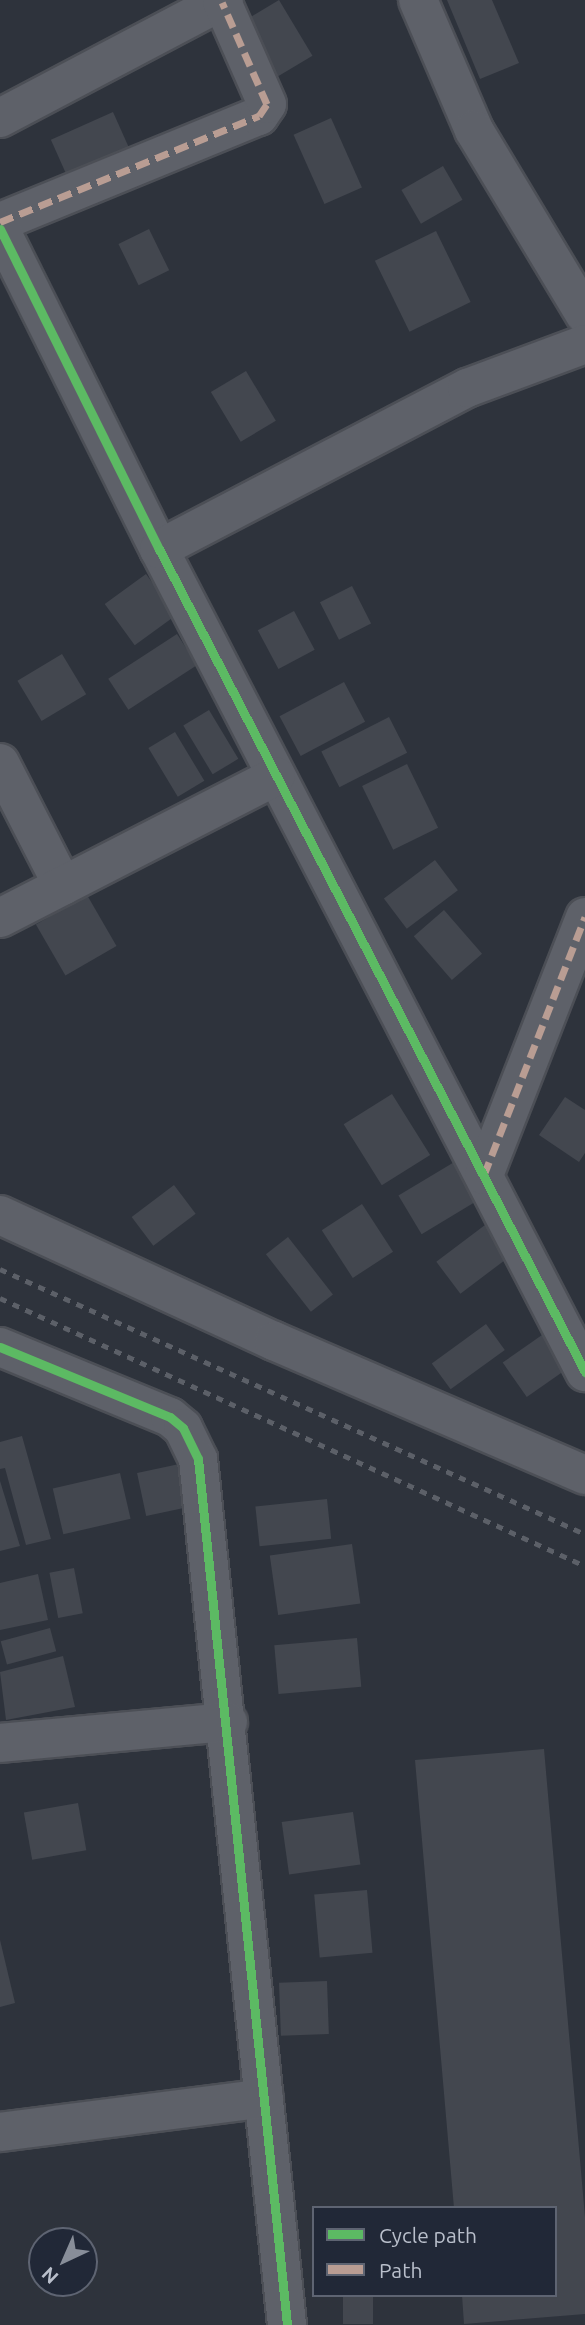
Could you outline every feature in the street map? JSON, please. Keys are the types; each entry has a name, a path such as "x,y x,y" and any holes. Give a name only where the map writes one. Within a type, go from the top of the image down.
{"street":[{"path":"418,0 474,130 585,315"},
{"path":"0,118 223,1 267,104 259,116 0,222"},
{"path":"0,229 159,549 585,1372"},
{"path":"159,549 467,388 585,344"},
{"path":"0,763 62,886"},
{"path":"0,918 276,776"},
{"path":"484,1175 585,917"},
{"path":"0,1215 274,1341 585,1475"},
{"path":"0,1347 170,1417 192,1442 210,1547 287,2325"},
{"path":"0,1743 228,1722"},
{"path":"0,2132 264,2098"}],"building":[{"path":"279,0 312,56 276,78 242,22"},
{"path":"447,0 492,0 519,63 480,79"},
{"path":"113,112 130,150 68,178 51,140"},
{"path":"331,118 362,187 324,204 294,135"},
{"path":"443,166 462,200 421,224 401,190"},
{"path":"149,229 169,270 139,285 118,244"},
{"path":"436,231 471,302 410,332 375,261"},
{"path":"246,371 276,421 241,442 211,392"},
{"path":"146,574 176,615 135,645 105,604"},
{"path":"352,586 371,623 339,640 320,602"},
{"path":"294,611 315,650 278,669 258,630"},
{"path":"177,634 197,665 128,710 108,679"},
{"path":"62,654 86,694 42,721 17,681"},
{"path":"344,682 365,722 301,756 280,716"},
{"path":"209,710 238,759 213,774 183,725"},
{"path":"389,717 407,753 339,787 321,752"},
{"path":"175,732 204,781 178,797 148,748"},
{"path":"407,764 438,828 393,850 362,786"},
{"path":"435,860 458,890 407,929 384,899"},
{"path":"87,895 116,946 65,976 36,924"},
{"path":"444,910 482,954 452,980 414,936"},
{"path":"392,1094 430,1155 382,1185 344,1124"},
{"path":"565,1097 585,1110 585,1153 579,1162 539,1135"},
{"path":"461,1158 484,1197 422,1234 398,1196"},
{"path":"174,1185 196,1214 153,1246 132,1217"},
{"path":"362,1204 393,1252 353,1278 322,1230"},
{"path":"485,1225 509,1257 460,1294 436,1262"},
{"path":"288,1237 333,1295 311,1312 266,1254"},
{"path":"486,1324 505,1350 451,1389 432,1363"},
{"path":"542,1335 566,1369 527,1397 503,1363"},
{"path":"22,1436 51,1539 26,1545 5,1468 0,1469 0,1442"},
{"path":"184,1463 193,1506 146,1516 137,1473"},
{"path":"120,1473 131,1519 63,1534 53,1489"},
{"path":"0,1481 20,1546 0,1551"},
{"path":"327,1499 331,1539 260,1546 255,1507"},
{"path":"352,1544 360,1603 278,1615 270,1556"},
{"path":"74,1568 83,1613 58,1618 49,1573"},
{"path":"38,1574 48,1620 0,1630 0,1583"},
{"path":"50,1628 56,1651 7,1664 1,1641"},
{"path":"357,1638 361,1687 279,1694 274,1645"},
{"path":"63,1656 75,1707 6,1720 0,1672"},
{"path":"544,1749 585,2217 585,2314 464,2324 462,2297 557,2297 557,2206 454,2206 415,1760"},
{"path":"78,1803 86,1850 32,1860 24,1813"},
{"path":"353,1812 360,1864 289,1875 282,1822"},
{"path":"367,1890 372,1953 320,1957 314,1895"},
{"path":"0,1940 15,2003 0,2007"},
{"path":"327,1981 329,2034 281,2036 279,1983"},
{"path":"343,2297 373,2297 373,2324 343,2324"}],"railway":[{"path":"0,1269 585,1534"},
{"path":"0,1298 585,1566"}],"marked path":[{"path":"0,222 259,116 267,104 222,2"},
{"path":"484,1175 585,917"}],"cycle path":[{"path":"0,229 159,549 585,1372"},
{"path":"0,1347 170,1417 183,1428 198,1459 287,2325"}]}
